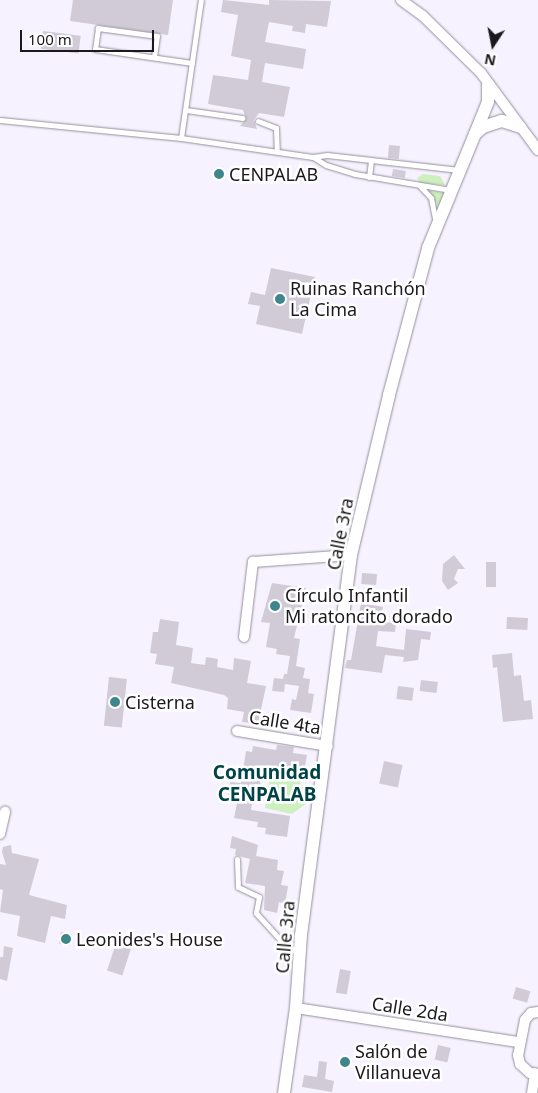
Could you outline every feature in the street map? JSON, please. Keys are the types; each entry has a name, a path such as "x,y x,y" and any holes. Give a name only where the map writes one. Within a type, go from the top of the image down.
{"street":[{"path":"401,0 459,49 538,150"},
{"name":"Calle 3ra","path":"284,1093 351,555 428,248 488,101 488,85"},
{"path":"475,134 483,127 502,121 508,120 520,126"},
{"path":"244,637 253,562 351,555"},
{"name":"Calle 4ta","path":"237,731 328,746"},
{"path":"0,834 5,812"},
{"name":"Calle 2da","path":"296,1008 519,1042"},
{"path":"532,1093 536,1074 520,1064 519,1042 525,1020 531,1013 538,1012"}],"lane":[{"path":"180,138 186,110 201,0"},
{"path":"154,58 157,36 98,28 95,49 154,58 192,63"},
{"path":"186,110 242,118"},
{"path":"0,120 180,138 313,157 327,155 460,170"},
{"path":"258,120 276,128 276,152"},
{"path":"313,157 326,165 369,177 452,190"},
{"path":"369,177 371,161"},
{"path":"418,185 431,198 436,210 428,248"},
{"path":"237,859 238,886 259,897 256,913 284,944 300,953"}],"green space":[{"path":"423,174 440,176 445,185 420,183 417,178"},
{"path":"425,190 445,193 441,209"},
{"path":"270,776 299,779 302,787 313,786 312,799 292,814 265,808"}],"building":[{"path":"73,0 173,0 168,35 70,21"},
{"path":"223,0 269,5 269,0 331,1 327,27 306,24 305,33 292,31 293,26 269,22 265,42 306,49 303,69 265,63 262,82 290,87 284,117 259,113 254,120 257,129 240,126 246,119 243,110 208,104 213,75 248,80 251,60 231,56 238,15 221,12"},
{"path":"43,31 81,36 79,53 41,49"},
{"path":"389,145 400,146 399,159 388,158"},
{"path":"393,169 406,171 405,178 392,176"},
{"name":"Ruinas Ranchón La Cima","path":"271,268 315,277 302,334 256,324 260,306 248,304 251,292 265,295"},
{"path":"454,555 465,569 458,569 454,579 458,583 448,590 442,581 443,564"},
{"path":"486,562 496,562 496,587 486,587"},
{"path":"362,573 377,574 376,585 361,584"},
{"path":"272,583 306,588 294,638 300,639 296,666 305,668 303,678 310,679 308,693 314,694 311,713 290,710 292,699 296,700 299,686 285,684 284,692 272,691 274,678 283,679 284,674 287,674 290,656 276,654 277,649 266,647 270,623 261,622"},
{"path":"361,603 383,607 380,622 396,623 395,632 378,631 376,646 404,650 406,629 431,632 430,640 421,639 418,660 403,662 404,657 385,655 382,673 345,668 347,660 351,660"},
{"path":"507,617 528,618 527,630 506,629"},
{"path":"160,619 179,622 176,645 193,648 191,663 205,665 206,657 218,659 217,667 233,670 234,658 251,661 247,683 266,686 258,724 242,722 244,712 227,709 228,698 224,695 171,683 174,667 155,664 157,654 150,653 153,632 158,632"},
{"path":"512,653 514,676 521,675 524,701 531,700 533,719 503,722 497,667 493,668 492,655"},
{"name":"Cisterna","path":"109,677 127,679 122,728 104,726"},
{"path":"421,680 438,682 437,693 420,691"},
{"path":"398,686 414,688 412,701 396,699"},
{"path":"277,745 294,747 293,753 307,755 303,778 268,772 267,779 261,778 260,785 255,784 251,810 290,816 287,837 265,834 266,828 257,827 258,822 234,818 238,798 228,796 230,782 241,783 246,751 252,752 253,746 276,750"},
{"path":"384,761 403,765 398,787 379,783"},
{"path":"232,836 258,845 256,856 278,860 277,870 284,871 281,885 288,886 285,904 279,902 277,913 264,910 265,886 245,883 250,859 235,855 236,849 230,848"},
{"path":"11,845 12,853 39,859 29,895 67,905 65,919 51,916 45,943 17,936 20,916 0,912 3,890 0,889 0,864 6,865 2,852 3,847"},
{"name":"Leonides's House","path":"61,932 72,934 70,946 59,944"},
{"path":"116,943 131,948 122,976 107,971"},
{"path":"4,946 13,948 7,981 0,979 0,957 3,957"},
{"path":"340,969 351,971 347,995 336,993"},
{"path":"516,987 530,991 527,1003 513,999"},
{"path":"438,1045 451,1048 447,1063 435,1060"},
{"path":"319,1061 327,1062 325,1079 334,1081 332,1092 302,1087 304,1075 317,1077"}],"place":[{"name":"CENPALAB","path":"219,174"},
{"name":"Ruinas Ranchón La Cima","path":"280,299"},
{"name":"Círculo Infantil Mi ratoncito dorado","path":"275,606"},
{"name":"Cisterna","path":"115,702"},
{"name":"Leonides's House","path":"66,939"},
{"name":"Salón de Villanueva","path":"345,1062"}],"district":[{"name":"Comunidad CENPALAB","path":"267,784"}]}
